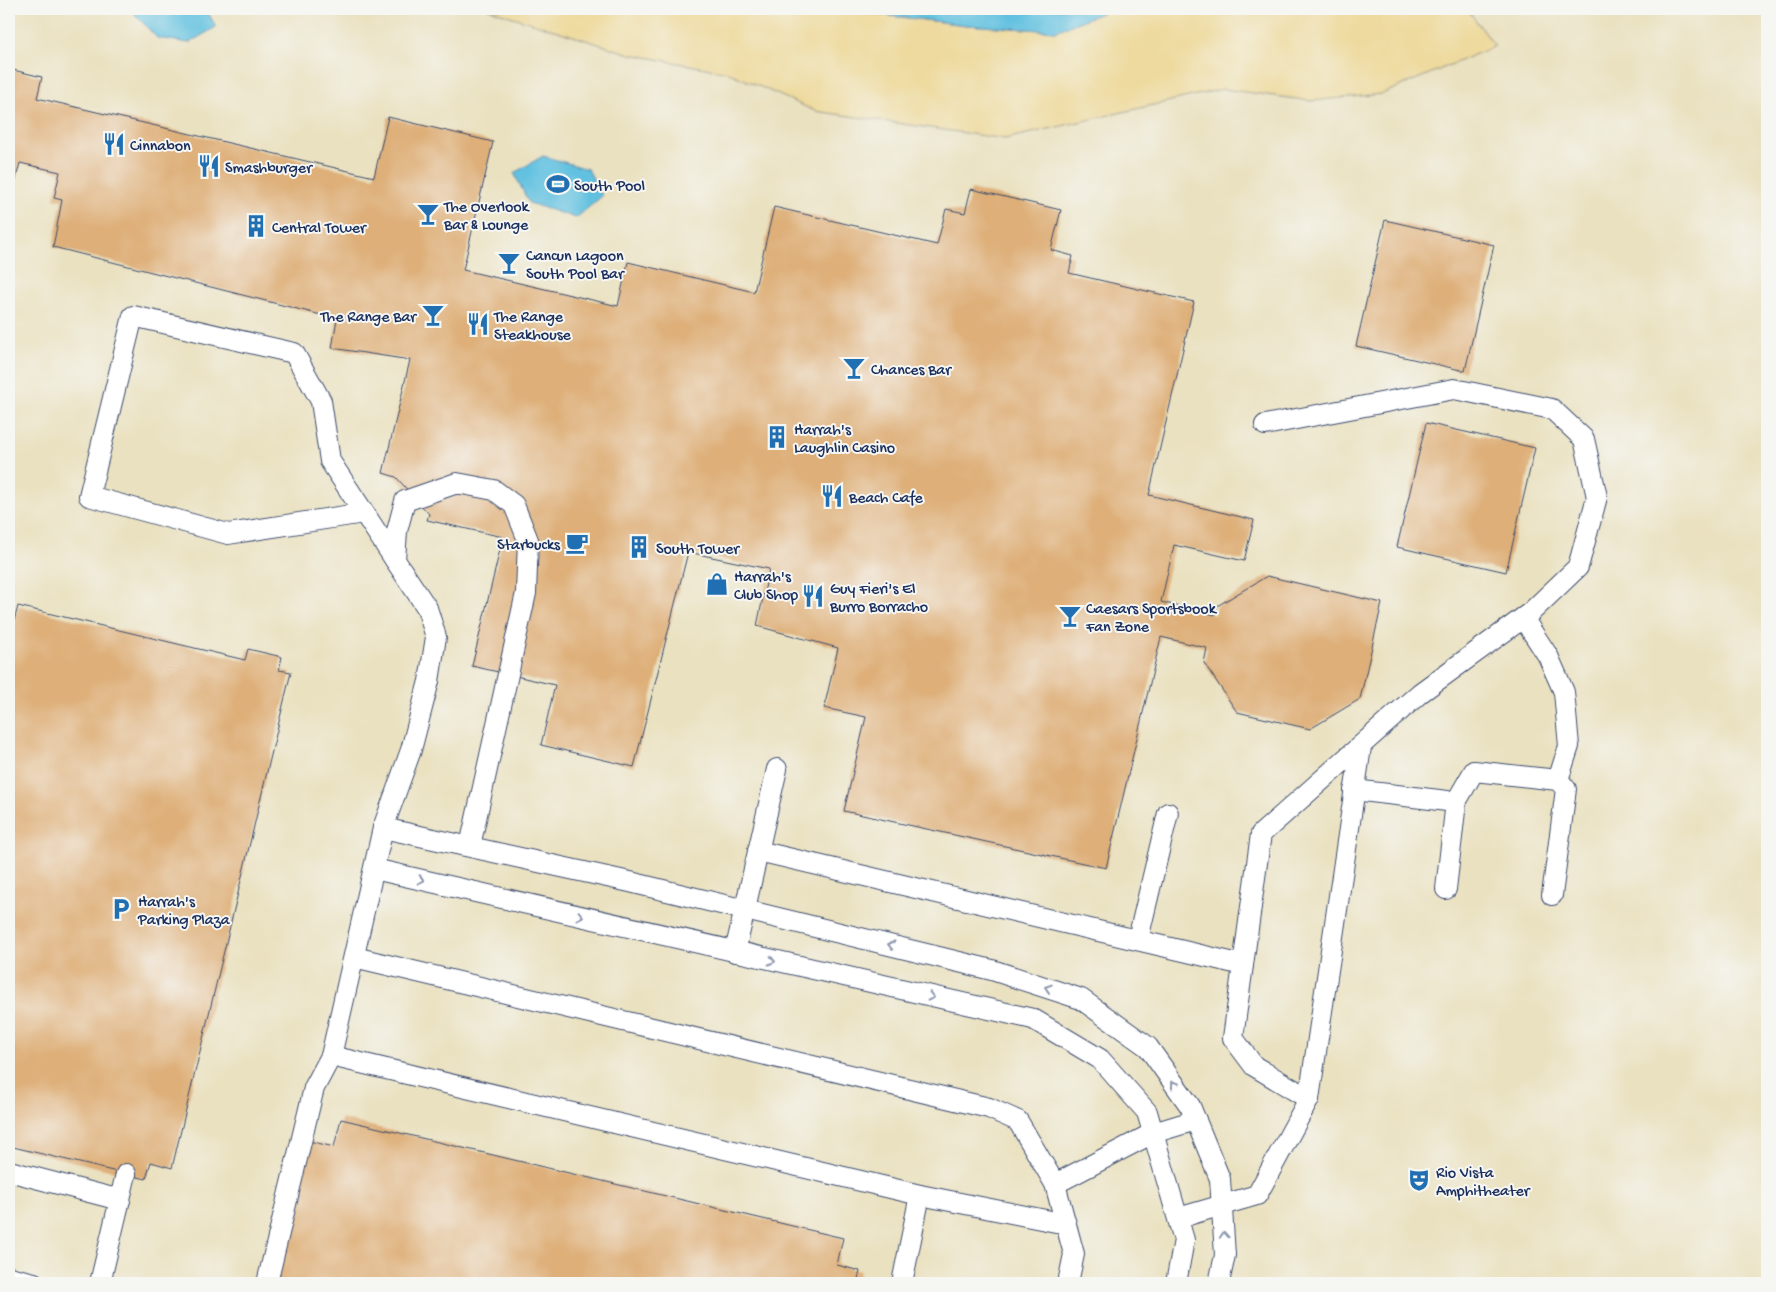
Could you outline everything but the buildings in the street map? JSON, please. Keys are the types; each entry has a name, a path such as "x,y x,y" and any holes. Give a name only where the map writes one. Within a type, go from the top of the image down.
{"lane":[{"path":"267,1283 314,1088 331,1056 383,828 411,750 429,681 436,637 427,608 330,461 321,401 294,353 133,316 89,496 228,534 364,513"},
{"path":"1265,425 1454,389 1552,410 1584,439 1597,497 1578,567 1523,618 1420,693 1261,834 1233,1038 1254,1066 1309,1099"},
{"path":"395,560 397,531 405,501 457,483 494,490 514,505 528,540 526,593 470,846"},
{"path":"1523,618 1548,656 1564,692 1569,746 1558,780"},
{"path":"1178,1218 1256,1195 1309,1099 1361,747"},
{"path":"735,952 777,769"},
{"path":"1446,889 1456,802 1474,771 1558,780 1566,789 1552,895"},
{"path":"1354,790 1456,802"},
{"path":"1138,939 1168,813"},
{"path":"383,828 470,846 745,910 992,970 1081,999 1148,1047 1190,1106 1220,1179 1225,1256 1219,1283"},
{"path":"758,851 1242,965"},
{"path":"374,869 1033,1020 1100,1059 1148,1112 1184,1240 1176,1283"},
{"path":"354,957 989,1108 1018,1121 1055,1184 1074,1254 1068,1283"},
{"path":"331,1056 920,1195 1066,1224"},
{"path":"1055,1184 1153,1132 1196,1120"},
{"path":"9,1171 120,1200"},
{"path":"100,1283 126,1174"},
{"path":"902,1283 920,1195"},
{"path":"9,1278 34,1283"}],"sand":[{"path":"488,9 834,9 966,25 1056,31 1111,9 1467,9 1495,46 1382,94 1311,101 1223,89 1005,139 815,111 727,72 630,54"}],"water":[{"path":"140,9 206,9 216,27 189,43 157,38 134,13"},
{"path":"834,9 1111,9 1056,31 966,25"},
{"name":"South Pool","path":"543,156 588,169 602,196 576,218 529,203 514,173"}],"place":[{"name":"Cinnabon","path":"114,144"},
{"name":"Smashburger","path":"209,166"},
{"name":"South Pool","path":"558,184"},
{"name":"The Overlook Bar & Lounge","path":"428,214"},
{"name":"Central Tower","path":"256,226"},
{"name":"Cancun Lagoon South Pool Bar","path":"509,263"},
{"name":"The Range Bar","path":"433,315"},
{"name":"The Range Steakhouse","path":"478,324"},
{"name":"Chances Bar","path":"854,368"},
{"name":"Harrah's Laughlin Casino","path":"777,437"},
{"name":"Beach Cafe","path":"832,496"},
{"name":"Starbucks","path":"577,543"},
{"name":"South Tower","path":"639,547"},
{"name":"Harrah's Club Shop","path":"717,584"},
{"name":"Guy Fieri's El Burro Borracho","path":"813,596"},
{"name":"Caesars Sportsbook Fan Zone","path":"1070,616"},
{"name":"Harrah's Parking Plaza","path":"121,909"},
{"name":"Rio Vista Amphitheater","path":"1419,1180"}]}
